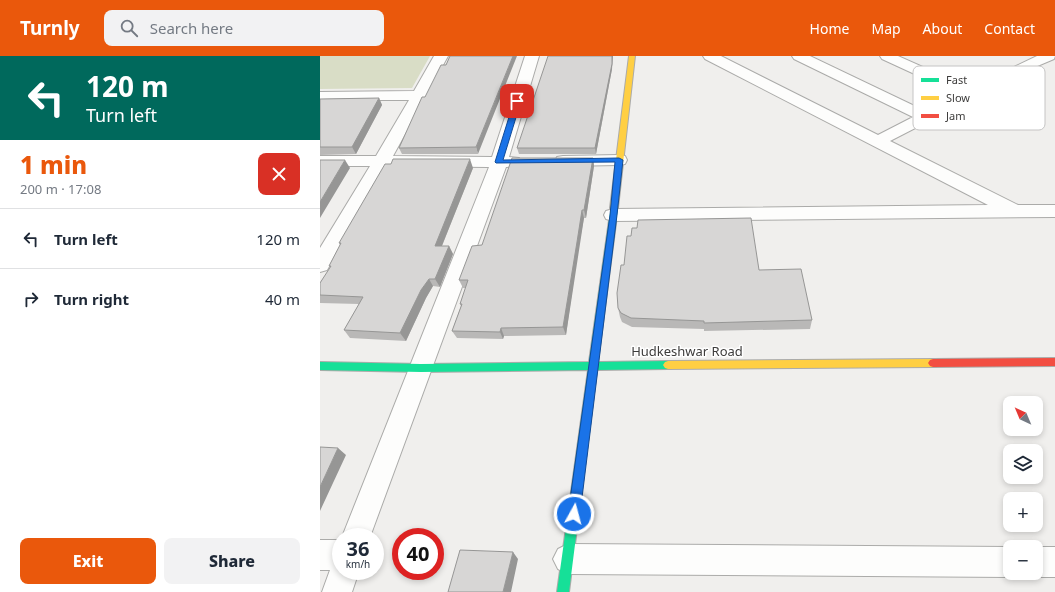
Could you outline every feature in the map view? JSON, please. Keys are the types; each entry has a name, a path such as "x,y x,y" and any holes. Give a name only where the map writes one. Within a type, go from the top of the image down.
{"street":[{"path":"320,265 326,245 381,162 441,56"},
{"path":"359,528 499,162 532,56"},
{"path":"563,592 614,215 619,160 632,56"},
{"path":"710,56 1016,211"},
{"path":"798,56 913,111"},
{"path":"887,56 913,68"},
{"path":"1024,66 1042,57"},
{"path":"320,96 419,95"},
{"path":"878,141 913,124"},
{"path":"320,161 499,162 619,160"},
{"path":"614,215 1055,211"},
{"name":"Hudkeshwar Road","path":"320,366 421,368 594,365 1055,362"},
{"path":"320,555 332,556"},
{"path":"568,559 1003,562"},
{"path":"1043,562 1055,562"},
{"path":"338,592 341,580"}],"green space":[{"path":"320,56 430,56 412,88 320,89"}],"building":[{"path":"450,56 513,56 476,147 399,148 422,97 425,97 441,65 446,65"},
{"path":"548,56 612,56 612,64 595,148 517,148"},
{"path":"379,98 352,147 320,147 320,99"},
{"path":"512,158 593,158 584,210 582,210 563,327 501,328 500,332 452,331 462,304 460,304 468,280 459,280 472,246 482,245"},
{"path":"393,159 470,159 435,246 449,246 435,279 429,279 421,290 400,333 344,330 363,297 320,295 320,283 331,266 329,266 341,243 339,243 385,164 391,164"},
{"path":"320,160 345,160 320,202"},
{"path":"751,218 759,270 801,269 812,320 704,323 704,321 631,318 621,313 618,308 617,293 621,265 624,265 627,236 631,236 632,228 637,228 638,220"},
{"path":"320,447 338,448 320,487"},
{"path":"460,550 513,552 503,592 448,592"}],"traffic: fast":[{"path":"563,592 614,208"},
{"path":"320,366 421,368 668,365"}],"traffic: slow":[{"path":"614,208 632,56"},
{"path":"668,365 933,363"}],"traffic: jam":[{"path":"933,363 1055,362"}],"route":[{"path":"517,101 499,162 619,160 614,215 574,514"}]}
